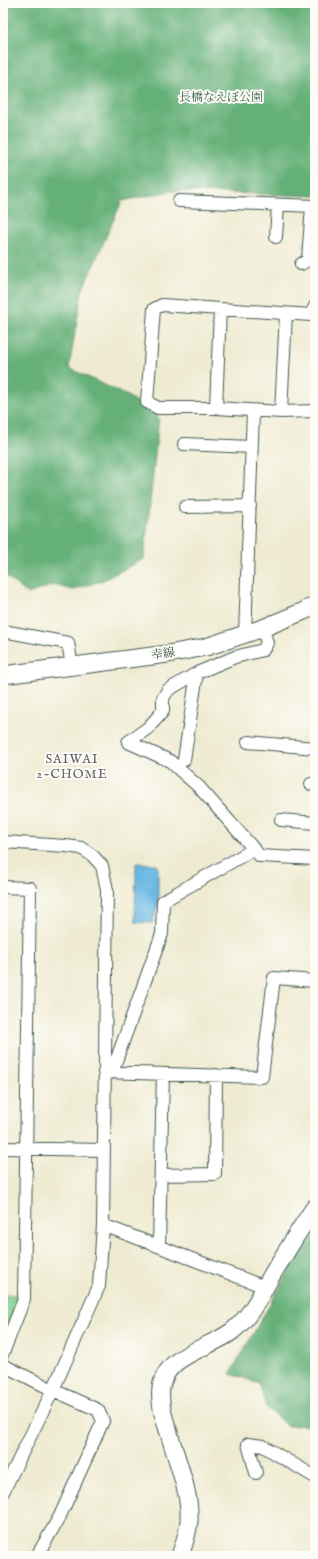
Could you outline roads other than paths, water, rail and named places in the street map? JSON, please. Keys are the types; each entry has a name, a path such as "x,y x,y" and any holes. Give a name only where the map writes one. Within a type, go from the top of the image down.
{"street":[{"path":"179,201 314,206 308,260 301,264"},
{"path":"276,237 278,205"},
{"path":"315,306 311,315 162,305 154,309 147,402 158,408 216,408 253,411 315,412"},
{"path":"216,408 220,309"},
{"path":"281,412 286,314"},
{"path":"245,635 253,411"},
{"path":"184,444 252,447"},
{"path":"185,507 250,506"},
{"name":"幸線","path":"3,675 168,654 206,646 245,635 315,605"},
{"path":"263,628 267,643 263,650 235,656 197,673 168,690 163,698 163,711 148,728 128,742 170,761 199,787 260,856 315,859"},
{"path":"3,631 68,643 72,666"},
{"path":"184,760 197,673"},
{"path":"248,742 315,748"},
{"path":"281,820 315,823"},
{"path":"3,842 81,848 93,856 102,866 107,890 108,1072 103,1150 103,1224 99,1286 53,1390 3,1492"},
{"path":"108,1072 162,934 164,901 254,849"},
{"path":"3,887 30,888 24,1299 3,1353"},
{"path":"108,1072 262,1077 274,978 315,981"},
{"path":"159,1246 163,1074"},
{"path":"161,1175 215,1174 216,1075"},
{"path":"3,1148 103,1150"},
{"path":"180,1556 187,1538 189,1520 188,1498 160,1405 161,1388 165,1375 173,1364 217,1342 232,1331 250,1314 315,1206"},
{"path":"103,1224 265,1287"},
{"path":"3,1365 98,1410 103,1421 60,1516 37,1556"},
{"path":"256,1473 248,1444 263,1446 315,1477"}],"water":[{"path":"136,863 155,864 158,866 158,905 152,923 135,922"}],"district":[{"name":"SAIWAI 2-CHOME","path":"72,766"}],"park label":[{"name":"長橋なえぼ公園","path":"221,97"}]}
